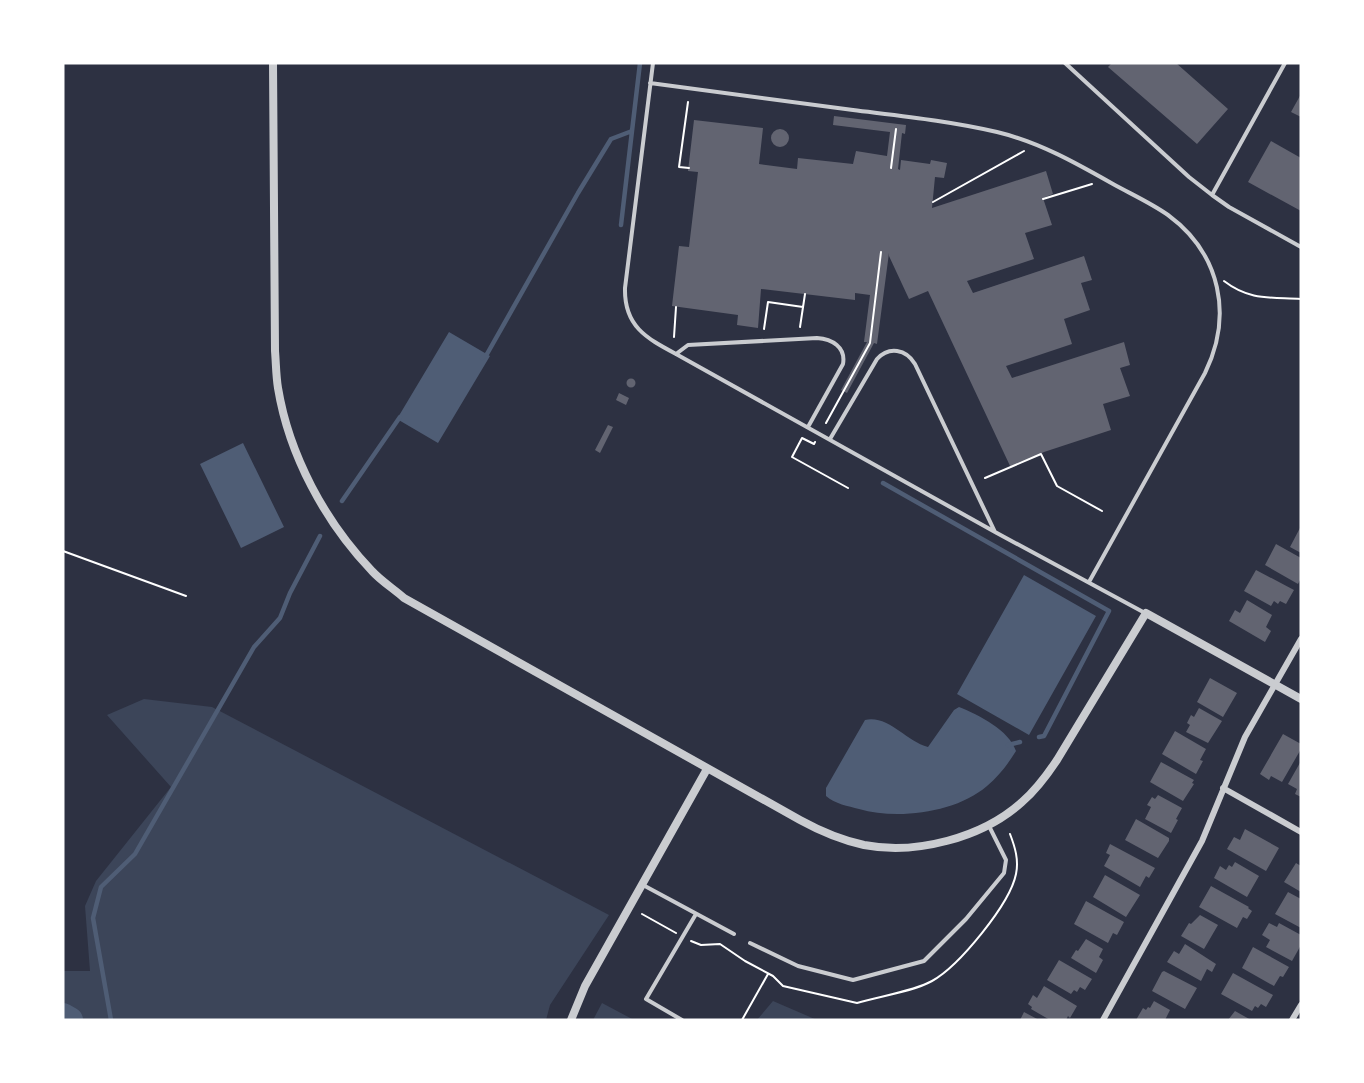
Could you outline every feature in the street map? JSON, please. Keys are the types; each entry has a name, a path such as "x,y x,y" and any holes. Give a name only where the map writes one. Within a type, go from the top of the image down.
{"street":[{"path":"273,63 275,351 278,388 292,442 308,480 344,538 373,572 404,597 821,831 864,845 913,847 957,837 988,825 1021,803 1047,775 1146,614 1301,699"},
{"path":"1103,1020 1202,841 1245,737 1301,639"},
{"path":"571,1020 585,986 707,769"},
{"path":"1223,788 1301,832"},
{"path":"1292,1020 1301,1005"}],"lane":[{"path":"653,63 625,288 625,302 631,321 641,333 1146,614"},
{"path":"1065,63 1212,195 1301,247"},
{"path":"1212,195 1285,63"},
{"path":"650,83 919,118 998,132 1036,144 1101,177 1169,216 1196,242 1213,272 1217,285 1220,308 1218,341 1211,362 1089,582"},
{"path":"676,354 688,345 817,338 830,340 840,348 844,359 808,427"},
{"path":"830,439 877,359 889,351 904,352 915,364 995,532"},
{"path":"750,943 798,966 853,980 924,961 966,919 1004,873 1006,860 988,825"},
{"path":"642,884 734,934"},
{"path":"682,1020 646,999 696,914"}],"path":[{"path":"688,102 679,166 689,168"},
{"path":"891,168 896,129"},
{"path":"933,202 1036,144"},
{"path":"1043,199 1093,183 1101,177"},
{"path":"826,423 870,343 881,252"},
{"path":"1213,272 1229,285 1258,297 1301,299"},
{"path":"800,327 805,294"},
{"path":"764,329 768,302 803,307"},
{"path":"674,337 676,307"},
{"path":"815,442 814,444 802,438 792,457 848,488"},
{"path":"985,478 1041,454 1057,486 1102,512"},
{"path":"63,551 186,596"},
{"path":"642,914 701,945 720,944 783,986 857,1003 934,979 990,926 1012,887 1016,875 1018,863 1016,848 1010,834"},
{"path":"742,1020 768,974"}],"shaded area":[{"path":"449,332 490,356 438,443 397,419"},
{"path":"243,443 284,527 241,548 200,464"},
{"path":"1024,575 1096,616 1029,735 957,694"},
{"path":"144,699 212,707 609,915 550,1005 546,1020 63,1020 63,971 90,971 85,906 96,881 171,787 107,715"},
{"path":"959,707 1000,730 1007,736 1016,751 995,778 974,795 943,808 908,814 874,812 846,806 826,796 826,788 865,720 882,721 928,747 954,710"},
{"path":"773,1001 817,1020 757,1020"},
{"path":"602,1003 634,1020 593,1020"}],"building":[{"path":"1112,63 1176,63 1228,109 1197,144 1108,67"},
{"path":"1301,94 1301,117 1291,112"},
{"path":"834,116 906,125 905,134 902,133 898,169 900,170 901,160 930,164 931,160 947,163 944,178 935,177 932,208 1046,171 1053,194 1043,198 1052,225 1025,233 1034,259 967,281 973,293 1084,256 1092,280 1081,283 1090,310 1064,319 1072,344 1006,366 1012,378 1124,342 1130,365 1120,368 1130,396 1103,404 1111,430 1044,452 1011,468 928,291 909,299 889,253 877,344 874,343 847,393 841,390 867,342 864,342 870,295 855,293 855,300 761,289 758,328 737,325 738,315 672,306 679,246 689,247 698,172 688,171 694,120 763,128 759,164 797,169 798,158 853,164 856,151 887,156 890,132 833,125"},
{"path":"780,129 786,132 789,138 786,144 780,147 774,144 771,138 774,132"},
{"path":"1271,141 1301,158 1301,211 1248,182"},
{"path":"631,378 636,383 631,388 626,383"},
{"path":"619,393 629,398 626,405 616,400"},
{"path":"608,425 613,427 600,453 595,450"},
{"path":"1301,526 1301,553 1290,547"},
{"path":"1276,544 1301,558 1301,578 1298,584 1265,565"},
{"path":"1256,570 1294,590 1286,604 1280,601 1278,604 1274,601 1271,606 1244,591"},
{"path":"1247,600 1272,615 1266,627 1271,631 1265,642 1229,621 1235,610 1240,613"},
{"path":"1210,678 1237,693 1223,717 1197,702"},
{"path":"1199,708 1222,721 1208,743 1186,732 1190,725 1187,723 1191,715 1194,717"},
{"path":"1175,731 1206,749 1196,774 1162,754"},
{"path":"1283,734 1301,744 1301,749 1282,782 1271,776 1269,780 1260,774"},
{"path":"1301,761 1301,797 1295,794 1297,789 1288,784"},
{"path":"1161,762 1194,780 1192,783 1194,784 1183,801 1150,782"},
{"path":"1158,795 1182,808 1171,833 1145,819 1151,807 1147,805 1152,797 1155,799"},
{"path":"1136,819 1169,838 1158,858 1125,840"},
{"path":"1245,829 1279,848 1266,871 1227,849 1234,837 1240,840"},
{"path":"1110,844 1155,868 1149,878 1146,876 1140,887 1104,866 1110,855 1106,853"},
{"path":"1235,862 1259,876 1247,897 1214,878 1220,866 1226,870"},
{"path":"1296,863 1301,866 1301,892 1284,882"},
{"path":"1105,875 1140,895 1126,917 1093,897"},
{"path":"1211,886 1249,907 1252,911 1247,919 1243,917 1237,928 1199,907"},
{"path":"1288,892 1301,899 1301,928 1275,914"},
{"path":"1086,901 1124,922 1117,935 1113,933 1108,943 1074,924"},
{"path":"1200,915 1218,925 1204,949 1181,936 1189,923 1191,924"},
{"path":"1269,923 1277,927 1279,923 1301,935 1301,945 1292,961 1266,947 1270,940 1262,935"},
{"path":"1086,939 1103,949 1099,957 1103,960 1096,973 1071,958"},
{"path":"1185,944 1216,964 1212,972 1207,969 1201,981 1167,962 1174,951 1179,954"},
{"path":"1253,947 1289,967 1274,986 1242,968"},
{"path":"1059,960 1092,979 1085,990 1080,987 1077,992 1074,990 1071,994 1047,980"},
{"path":"1164,971 1197,988 1185,1009 1152,991"},
{"path":"1233,973 1273,995 1266,1007 1261,1004 1258,1008 1255,1006 1252,1011 1221,994"},
{"path":"1044,986 1077,1006 1070,1018 1068,1016 1066,1020 1050,1020 1031,1009 1032,1007 1028,1004 1033,995 1037,998"},
{"path":"1154,1001 1170,1010 1165,1020 1136,1020 1143,1008 1146,1010 1150,1008"},
{"path":"1235,1011 1251,1020 1228,1020"},
{"path":"1024,1012 1039,1020 1020,1020"}],"waterway":[{"path":"482,358 487,354 611,139 632,131 640,63"},
{"path":"621,225 632,131"},
{"path":"342,501 400,417"},
{"path":"883,483 1109,611 1044,736 1039,737"},
{"path":"111,1020 93,918 101,887 135,854 254,647 280,618 290,593 320,536"},
{"path":"1008,745 1020,742"},
{"path":"63,1016 70,1020"}]}
